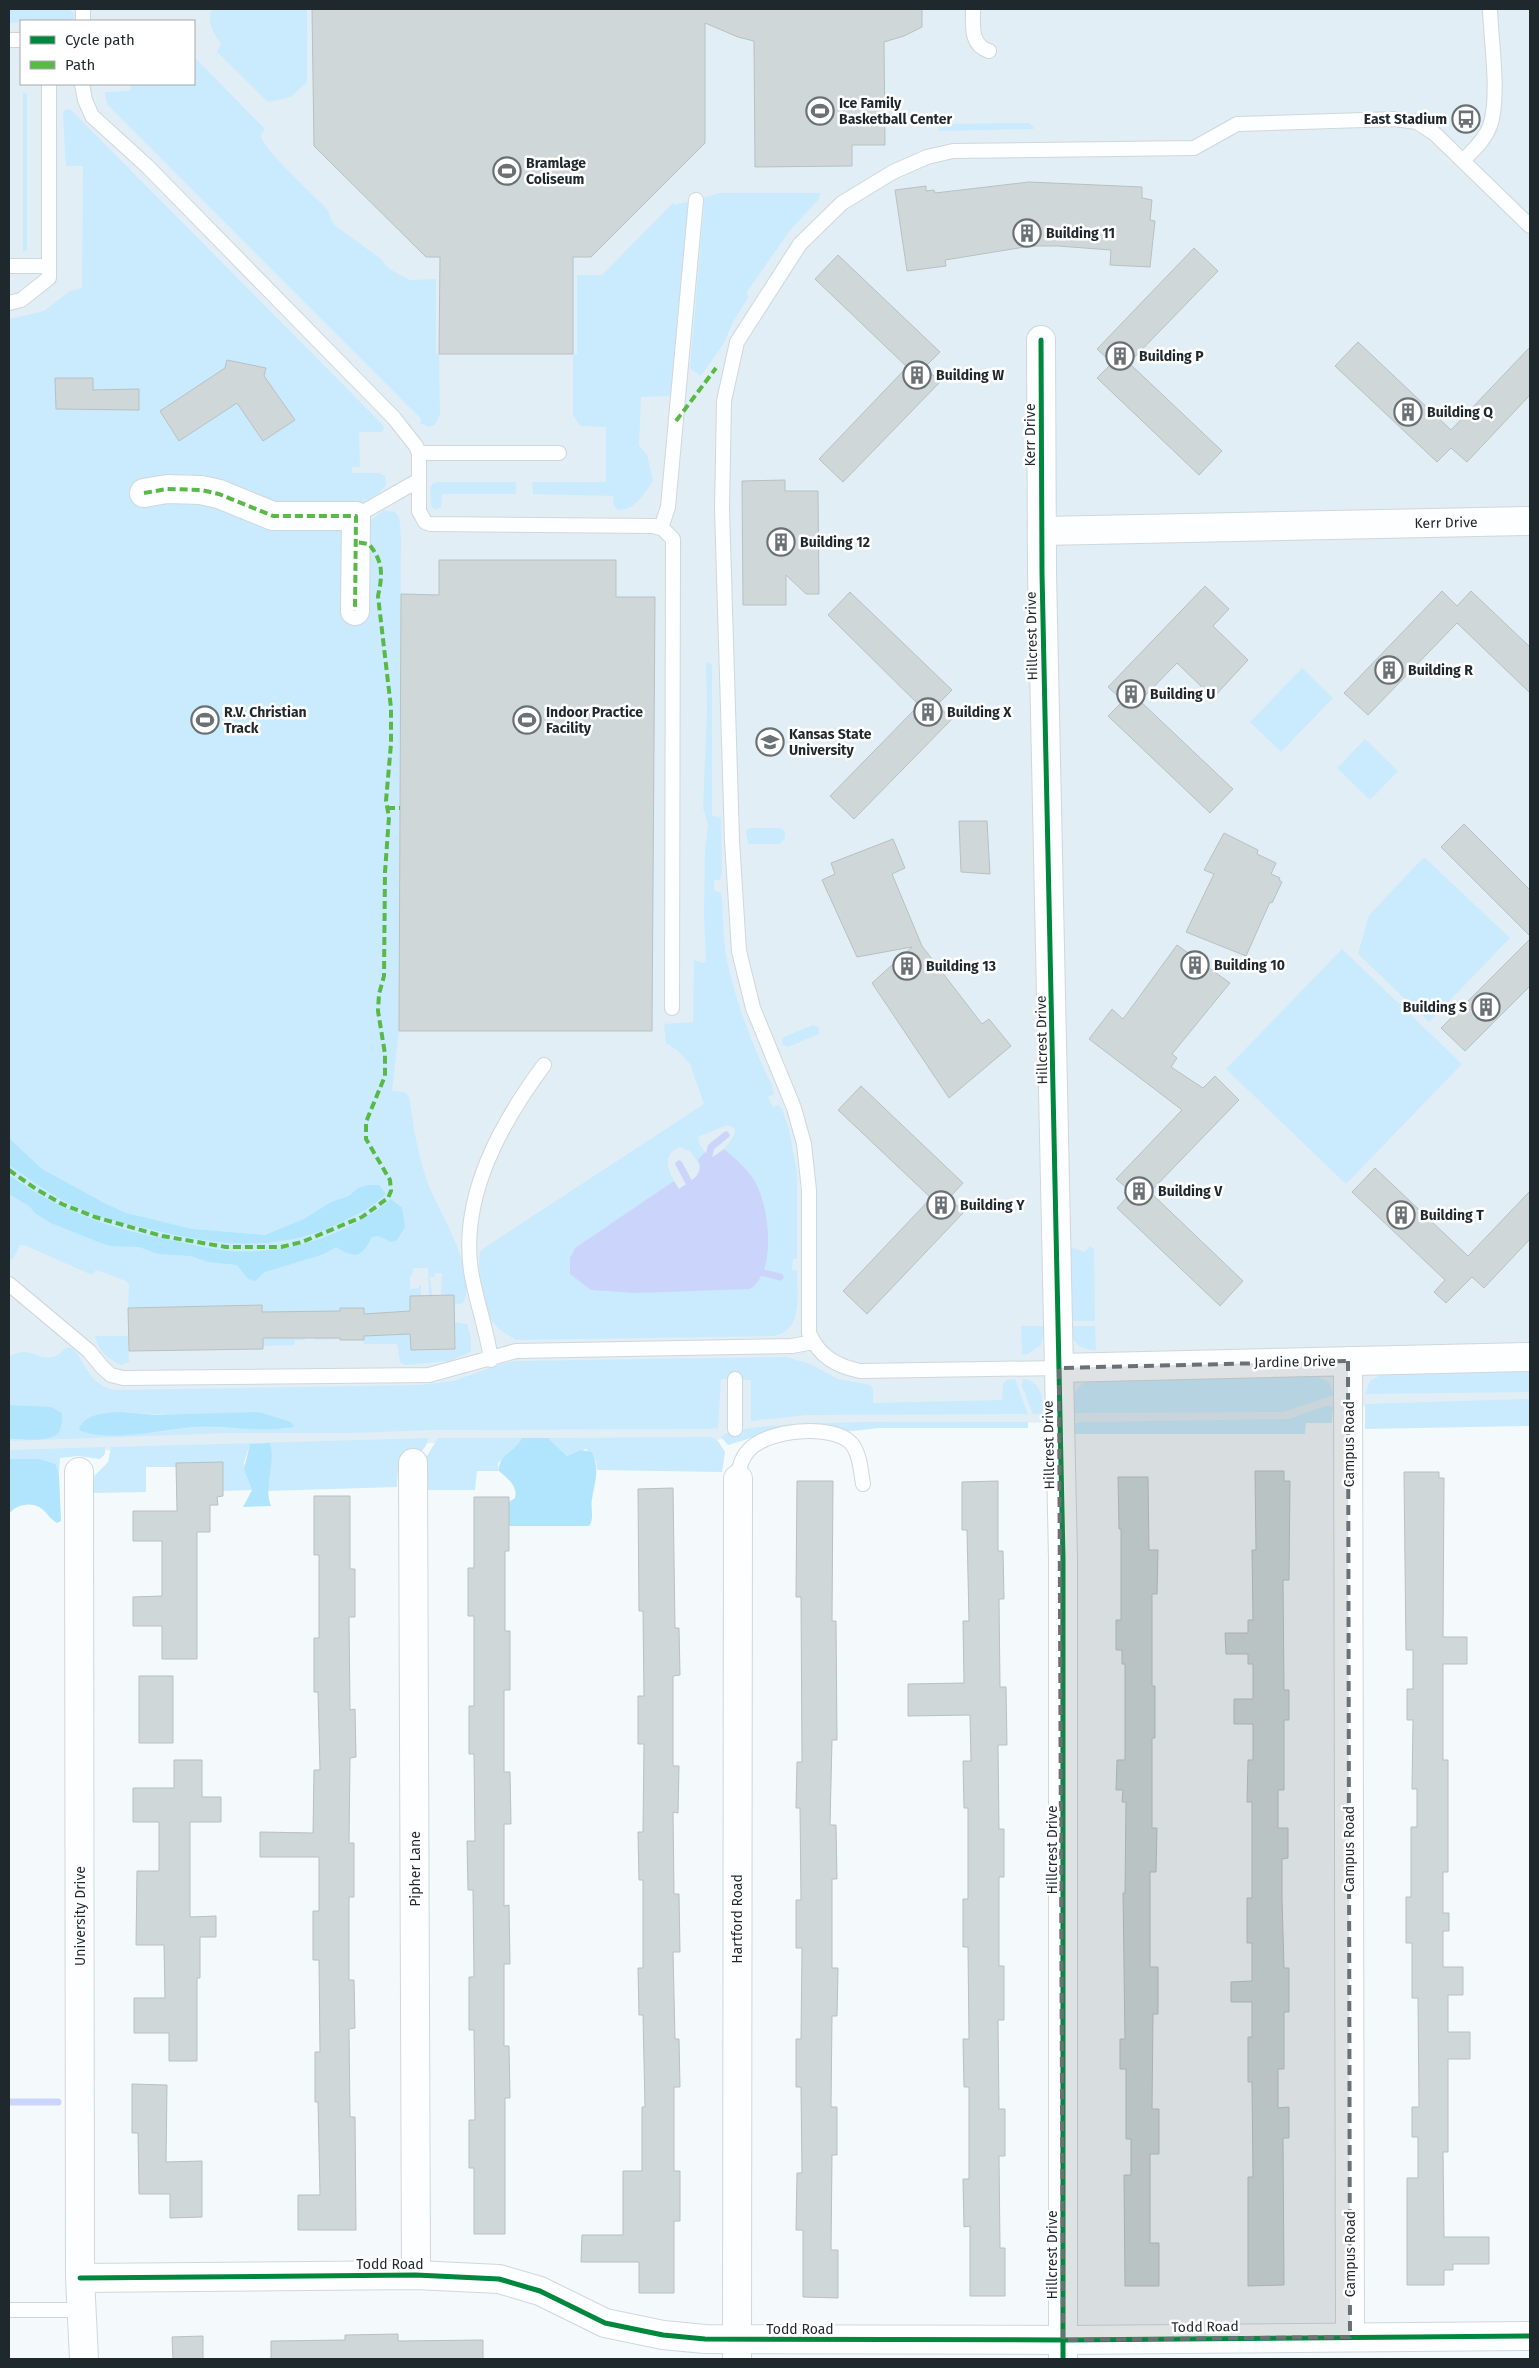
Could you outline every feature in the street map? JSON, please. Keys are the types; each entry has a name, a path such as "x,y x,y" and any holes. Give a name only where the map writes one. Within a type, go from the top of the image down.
{"street":[{"name":"Kerr Drive","path":"1041,340 1043,531 1530,521"},
{"path":"144,493 167,489 201,490 220,494 273,516 356,516 355,611"},
{"name":"Hillcrest Drive","path":"1043,531 1042,572 1063,1558 1063,2350"},
{"name":"Jardine Drive","path":"1059,1368 1530,1357"},
{"name":"Campus Road","path":"1348,1361 1350,2337"},
{"name":"Pipher Lane","path":"413,1463 416,2274"},
{"name":"University Drive","path":"79,1472 80,2278 84,2359"},
{"name":"Hartford Road","path":"737,2350 738,1479"},
{"name":"Todd Road","path":"80,2278 416,2274 499,2279 540,2291 605,2323 737,2350 1063,2350 1350,2337 1530,2336"}],"lane":[{"path":"973,9 976,42 989,51"},
{"path":"1464,160 1482,140 1490,126 1494,91 1490,9"},
{"path":"9,303 21,300 49,278 49,85"},
{"path":"82,85 85,100 92,116 146,166 394,418 416,446 419,453 419,511 425,522 431,524 654,526 669,533 673,539 672,1008"},
{"path":"1059,1368 860,1371 826,1358 813,1342 808,1324 809,1190 804,1144 794,1108 753,1008 744,979 739,951 732,841 722,509 724,401 737,342 800,244 842,203 893,172 927,157 946,152 1194,148 1237,124 1395,120 1416,122 1434,133 1464,160 1530,226"},
{"path":"661,528 668,506 696,200"},
{"path":"9,266 49,266"},
{"path":"419,453 559,453"},
{"path":"356,516 419,480"},
{"path":"491,1360 471,1270 469,1240 473,1206 496,1143 523,1094 544,1065"},
{"path":"9,1284 89,1351 111,1376 123,1378 430,1375 491,1360 516,1351 792,1346 813,1342"},
{"path":"735,1379 736,1429"},
{"path":"738,1479 742,1459 750,1449 762,1440 795,1432 821,1432 844,1438 851,1444 858,1460 862,1484"},
{"path":"9,2310 81,2310"}],"highlighted area":[{"path":"1348,1361 1350,2337 1063,2340 1059,1368"}],"shaded area":[{"name":"Kansas State University","path":"9,9 1530,9 1530,1400 1326,1408 1292,1420 795,1425 717,1440 345,1444 9,1453"},
{"path":"68,9 75,14 73,20 20,20 20,23 9,23 9,10"},
{"path":"212,9 307,9 307,82 291,97 268,102 217,52 221,44 213,32 210,23"},
{"path":"195,58 265,129 261,135 269,150 328,210 332,222 337,227 381,259 389,269 410,280 436,279 436,354 439,354 440,414 435,425 429,427 419,423 422,420 107,104 105,92 130,91 130,85 195,85"},
{"path":"23,92 27,94 27,250 23,252"},
{"name":"R.V. Christian Track","path":"64,110 71,110 383,425 384,429 381,432 359,432 360,467 352,467 352,473 379,473 385,476 386,485 376,496 362,502 371,520 384,510 395,512 399,517 401,536 399,1031 392,1091 405,1092 409,1096 418,1148 426,1178 455,1240 466,1275 467,1290 463,1303 454,1305 441,1295 442,1273 435,1273 435,1277 430,1277 432,1295 429,1296 428,1268 413,1268 412,1276 410,1276 410,1289 419,1288 419,1285 421,1285 421,1296 410,1296 411,1350 454,1349 454,1322 467,1324 471,1338 471,1352 449,1361 405,1365 400,1362 397,1344 364,1344 363,1308 340,1308 340,1339 315,1340 315,1338 336,1337 336,1311 285,1311 285,1338 305,1338 305,1340 295,1340 294,1345 263,1346 262,1305 128,1308 129,1284 126,1281 96,1270 92,1275 24,1245 20,1245 13,1259 9,1260 9,319 44,311 70,291 82,288 83,166 66,166 63,115"},
{"path":"1028,123 1034,129 939,131 939,124"},
{"path":"721,193 821,193 818,200 791,229 746,293 749,296 733,322 724,343 701,376 690,368 704,205 702,198"},
{"path":"687,202 677,319 673,396 641,397 639,445 647,455 653,481 635,504 618,510 614,506 613,496 533,494 532,482 606,482 606,427 580,426 573,415 573,354 577,354 577,275 602,275 673,203 675,205"},
{"path":"516,482 516,494 442,494 441,507 435,510 431,506 430,488 433,483"},
{"path":"706,663 712,664 712,816 721,817 722,872 720,880 714,880 714,891 720,892 722,897 725,948 737,999 757,1053 771,1083 774,1094 768,1097 773,1107 778,1105 782,1109 789,1129 797,1173 797,1259 793,1259 792,1270 797,1270 798,1300 795,1318 791,1326 775,1336 516,1340 497,1327 489,1316 480,1273 479,1256 481,1250 704,1104 690,1064 678,1051 666,1043 664,1024 693,1022 694,960 704,963 706,961 704,915 705,849 708,825 703,808 707,710","holes":["727,1125 734,1128 735,1133 733,1137 721,1151 709,1157 700,1145 698,1137","680,1147 691,1152 701,1167 696,1177 679,1189 672,1178 668,1160 670,1155"]},
{"path":"1302,668 1333,698 1281,752 1250,722"},
{"path":"1365,739 1398,771 1370,800 1337,768"},
{"path":"749,828 781,828 785,832 785,838 780,844 748,844 746,832"},
{"path":"1424,857 1510,938 1429,1022 1358,954 1369,915"},
{"path":"1342,949 1462,1064 1346,1184 1226,1069"},
{"path":"813,1025 819,1028 819,1034 788,1047 783,1045 784,1037"},
{"path":"9,1138 42,1169 106,1204 126,1213 192,1229 265,1235 304,1219 331,1202 349,1196 358,1188 379,1185 386,1194 360,1213 342,1222 294,1239 246,1244 198,1239 112,1220 67,1203 9,1165"},
{"path":"724,1149 740,1163 754,1180 764,1205 767,1220 768,1253 765,1268 759,1280 750,1289 636,1293 591,1290 570,1274 570,1258 575,1248 674,1181 679,1189 698,1174 700,1165 698,1160 705,1152 709,1157 713,1157"},
{"path":"9,1175 45,1198 83,1216 123,1229 221,1250 273,1250 315,1240 336,1233 355,1223 391,1199 402,1208 405,1227 397,1240 391,1242 378,1236 372,1237 361,1253 353,1255 336,1247 324,1254 265,1272 255,1281 248,1279 237,1265 208,1262 191,1256 158,1254 139,1247 111,1246 51,1223 9,1194"},
{"path":"1090,1246 1094,1249 1095,1321 1069,1321 1070,1247 1085,1252"},
{"path":"1021,1326 1045,1326 1041,1345 1028,1354 1022,1355"},
{"path":"1069,1326 1095,1326 1096,1350 1077,1344 1072,1337"},
{"path":"95,1336 128,1336 129,1362 121,1365 108,1357 101,1350"},
{"path":"67,1348 73,1349 77,1353 95,1380 113,1390 419,1385 453,1381 504,1363 517,1361 786,1357 810,1364 838,1379 870,1385 873,1389 873,1403 1002,1400 1003,1384 1007,1380 1015,1379 1028,1414 807,1415 751,1421 751,1380 721,1379 718,1428 709,1429 232,1433 9,1441 9,1439 27,1440 54,1437 38,1408 9,1405 10,1356 28,1352 42,1357 52,1357","holes":["121,1412 177,1415 259,1412 292,1423 286,1429 198,1427 160,1432 108,1435 85,1421 96,1416"]},
{"path":"1530,1371 1530,1392 1365,1394 1370,1381 1382,1374"},
{"path":"1316,1376 1329,1382 1334,1395 1283,1412 1074,1413 1076,1391 1086,1382"},
{"path":"1023,1379 1029,1380 1038,1387 1042,1397 1044,1414 1033,1414 1022,1386"},
{"path":"1530,1399 1530,1426 1365,1429 1365,1404"},
{"path":"9,1405 51,1407 62,1413 59,1432 50,1438 43,1439 9,1439"},
{"path":"1325,1406 1333,1406 1332,1423 1306,1423 1305,1434 1074,1434 1074,1423 1080,1422 1289,1419"},
{"path":"121,1412 157,1415 259,1412 288,1421 294,1427 258,1429 197,1427 121,1435 91,1434 79,1430 81,1424 90,1417"},
{"path":"1028,1422 1028,1428 880,1428 843,1432 774,1431 728,1445 721,1437 738,1430 815,1423"},
{"path":"711,1437 718,1441 725,1452 722,1472 597,1470 596,1461 586,1449 567,1456 548,1438"},
{"path":"429,1438 422,1450 415,1455 401,1460 398,1468 397,1487 267,1491 264,1443 250,1444 244,1463 252,1490 223,1491 223,1463 176,1464 176,1467 146,1467 146,1492 94,1493 94,1476 108,1462 111,1447"},
{"path":"438,1438 522,1438 518,1447 498,1463 499,1471 477,1471 475,1490 429,1490 425,1487 425,1459"},
{"path":"522,1438 548,1438 567,1456 581,1450 592,1452 596,1465 596,1476 592,1502 592,1520 589,1526 509,1526 509,1502 515,1498 516,1494 511,1483 499,1471 499,1465"},
{"path":"270,1443 272,1459 268,1491 271,1506 243,1507 252,1490 244,1469 250,1444"},
{"path":"105,1447 105,1454 100,1459 78,1456 60,1458 59,1475 56,1464 40,1459 9,1459 9,1450"},
{"path":"9,1459 40,1459 56,1464 59,1475 61,1521 57,1523 42,1509 29,1504 16,1508 9,1514"}],"building":[{"name":"Bramlage Coliseum","path":"312,9 922,9 922,27 904,36 884,42 885,145 852,145 852,166 755,167 754,41 738,37 705,23 705,143 591,257 573,257 573,354 439,354 440,257 426,257 314,146"},
{"name":"Building 11","path":"1029,182 1142,187 1142,198 1152,200 1150,220 1155,221 1150,267 1110,265 1111,250 1031,246 945,260 946,266 907,271 895,190 926,186 926,191 934,190 935,193"},
{"name":"Building P","path":"1194,248 1218,271 1129,363 1222,451 1199,475 1097,378 1112,363 1097,349"},
{"name":"Building W","path":"838,255 940,352 925,367 940,382 843,482 819,459 907,367 815,279"},
{"name":"Building Q","path":"1358,342 1451,430 1530,347 1530,395 1467,462 1451,448 1437,462 1335,366"},
{"path":"227,360 266,368 264,376 295,420 263,441 237,403 179,441 160,411 225,368"},
{"path":"55,378 93,378 93,390 139,389 139,410 56,409"},
{"name":"Building 12","path":"785,480 785,491 818,491 819,594 806,594 786,575 786,605 743,605 742,481"},
{"name":"Indoor Practice Facility","path":"439,560 616,560 616,597 655,597 652,1031 399,1031 401,594 439,595"},
{"name":"Building U","path":"1205,586 1229,609 1213,626 1248,660 1213,698 1177,663 1140,701 1233,789 1210,813 1108,716 1123,701 1108,687"},
{"name":"Building R","path":"1442,591 1457,606 1471,591 1530,647 1530,693 1457,623 1368,715 1344,693"},
{"name":"Building X","path":"850,592 952,690 937,705 952,719 854,819 830,796 919,705 828,615"},
{"path":"959,821 987,821 990,874 961,872"},
{"path":"1464,824 1530,890 1530,936 1441,847"},
{"path":"1224,833 1258,850 1257,854 1276,863 1271,874 1280,878 1279,880 1282,882 1272,903 1270,902 1246,956 1186,932 1214,874 1204,870"},
{"name":"Building 13","path":"893,839 905,868 892,874 922,946 982,1024 989,1019 1011,1046 949,1098 872,983 912,947 857,957 822,880 835,874 831,863"},
{"name":"Building S","path":"1530,939 1530,986 1465,1051 1441,1028"},
{"path":"1177,945 1230,983 1172,1054 1177,1058 1171,1067 1203,1088 1215,1076 1239,1100 1150,1192 1243,1281 1220,1306 1117,1208 1128,1196 1124,1193 1128,1189 1116,1179 1182,1110 1089,1039 1112,1009 1123,1019"},
{"name":"Building Y","path":"861,1086 963,1183 949,1198 964,1212 867,1314 843,1291 931,1198 838,1110"},
{"name":"Building T","path":"1375,1168 1468,1256 1530,1191 1530,1239 1484,1288 1472,1277 1446,1303 1434,1292 1445,1280 1352,1192"},
{"path":"454,1295 455,1349 411,1350 410,1334 364,1336 364,1340 340,1340 340,1338 263,1338 263,1349 129,1351 128,1308 262,1305 262,1312 340,1311 340,1308 364,1308 364,1314 410,1311 410,1296"},
{"path":"223,1462 223,1496 217,1497 218,1505 210,1505 210,1532 197,1532 197,1659 162,1659 162,1626 133,1626 133,1597 162,1596 162,1541 133,1541 133,1511 177,1511 176,1463"},
{"path":"1255,1471 1284,1471 1284,1481 1290,1481 1289,1580 1283,1580 1284,1690 1289,1690 1289,1720 1284,1720 1284,1790 1278,1790 1278,1828 1288,1828 1288,1858 1282,1859 1282,1898 1284,1968 1289,1968 1289,2012 1284,2012 1284,2069 1278,2069 1278,2108 1289,2107 1289,2138 1283,2138 1284,2285 1248,2286 1248,2177 1253,2177 1252,2082 1248,2082 1248,2037 1252,2037 1252,2002 1231,2002 1231,1982 1252,1981 1252,1943 1247,1943 1247,1898 1252,1898 1252,1802 1247,1802 1248,1760 1253,1760 1253,1724 1234,1724 1234,1699 1253,1699 1253,1664 1248,1664 1248,1654 1226,1654 1225,1633 1248,1633 1248,1620 1253,1620 1252,1550 1256,1550"},
{"path":"1404,1472 1439,1472 1439,1478 1444,1478 1443,1637 1467,1637 1467,1664 1443,1664 1443,1760 1448,1760 1448,1872 1443,1872 1443,1913 1449,1913 1449,1931 1443,1931 1443,1967 1463,1967 1463,1995 1448,1995 1448,2032 1470,2032 1470,2059 1448,2059 1448,2152 1443,2152 1444,2237 1489,2237 1489,2264 1453,2264 1453,2270 1444,2270 1444,2285 1407,2285 1407,2178 1418,2178 1418,2137 1412,2137 1412,2107 1419,2107 1418,1998 1412,1998 1412,1943 1406,1943 1406,1897 1411,1897 1411,1827 1417,1827 1417,1789 1412,1789 1413,1720 1407,1720 1407,1689 1413,1689 1413,1650 1406,1650"},
{"path":"1118,1477 1148,1477 1149,1550 1158,1550 1157,1594 1152,1594 1152,1686 1155,1686 1155,1738 1152,1738 1152,1828 1157,1828 1156,1872 1150,1872 1150,1967 1158,1967 1158,2014 1153,2014 1152,2109 1159,2109 1159,2154 1150,2154 1150,2243 1159,2243 1159,2286 1125,2286 1124,2175 1131,2175 1131,2139 1126,2139 1126,2069 1120,2069 1120,2039 1125,2039 1123,1893 1125,1893 1126,1802 1122,1802 1123,1790 1116,1790 1117,1760 1125,1760 1125,1664 1122,1664 1122,1650 1116,1650 1116,1620 1121,1620 1121,1529 1119,1529"},
{"path":"797,1481 833,1481 832,1621 836,1621 837,1740 832,1740 830,1825 836,1825 837,1879 832,1879 832,1968 838,1968 837,2016 832,2016 831,2107 837,2107 837,2155 832,2155 831,2250 838,2250 838,2298 803,2297 803,2230 796,2230 797,2173 802,2173 801,2087 796,2087 796,2039 801,2039 802,1948 796,1948 796,1900 801,1900 800,1808 796,1808 797,1762 802,1762 801,1597 796,1597"},
{"path":"998,1481 998,1551 1003,1551 1004,1599 999,1599 1000,1687 1006,1687 1007,1745 998,1745 999,1829 1004,1829 1004,1877 999,1877 999,1966 1004,1966 1004,2020 998,2020 999,2109 1005,2109 1005,2156 999,2156 1000,2248 1005,2248 1005,2296 970,2296 970,2226 964,2227 963,2179 969,2179 969,2087 964,2087 963,2039 969,2039 968,1947 963,1947 963,1899 968,1899 968,1808 964,1808 963,1761 971,1761 970,1715 908,1716 908,1684 964,1683 963,1621 969,1621 967,1530 962,1530 962,1482"},
{"path":"673,1488 675,1628 679,1628 680,1675 673,1676 673,1766 679,1766 678,1813 673,1812 674,1894 679,1894 680,1952 673,1952 675,2039 679,2039 680,2087 674,2087 674,2171 680,2171 680,2221 674,2221 674,2293 639,2293 639,2262 581,2262 582,2235 623,2235 623,2171 642,2171 642,2107 645,2107 643,2015 639,2015 638,1968 643,1968 643,1880 639,1880 638,1832 643,1832 644,1744 638,1744 638,1696 644,1696 643,1611 639,1611 638,1489"},
{"path":"314,1496 350,1496 350,1569 355,1569 355,1617 349,1617 350,1710 355,1709 356,1757 350,1758 349,1843 354,1843 354,1897 349,1897 349,1980 354,1980 355,2028 349,2029 350,2117 355,2117 356,2230 298,2230 298,2195 320,2195 318,2102 315,2102 315,2052 320,2052 319,1960 313,1960 313,1911 319,1911 319,1857 260,1857 260,1832 313,1833 314,1770 320,1770 318,1692 314,1692 314,1638 319,1638 319,1555 314,1555"},
{"path":"474,1497 509,1497 509,1551 505,1551 505,1631 510,1631 510,1690 504,1690 504,1772 510,1772 511,1824 504,1824 504,1906 509,1905 510,1964 504,1964 504,2046 509,2046 510,2098 505,2098 505,2234 474,2234 474,2168 469,2168 469,2120 475,2120 474,2030 469,2030 469,1977 474,1977 473,1890 468,1890 467,1841 475,1841 474,1754 469,1754 469,1706 474,1706 474,1616 468,1616 468,1568 474,1568"},
{"path":"139,1676 173,1676 173,1743 139,1743"},
{"path":"174,1760 202,1760 202,1797 221,1797 221,1822 190,1822 190,1917 216,1916 216,1937 200,1937 200,1978 197,1978 197,2061 169,2061 169,2033 134,2033 134,1998 165,1998 164,1945 136,1945 137,1871 159,1871 159,1822 133,1822 133,1788 174,1788"},
{"path":"132,2084 167,2085 166,2162 202,2161 202,2217 170,2218 170,2194 139,2194 138,2133 132,2133"},
{"path":"398,2334 398,2341 483,2340 483,2359 271,2359 271,2341 345,2340 345,2335"},
{"path":"203,2336 203,2359 173,2359 172,2337"}],"waterway":[{"path":"707,1164 711,1147 726,1135"},
{"path":"679,1164 693,1190"},
{"path":"756,1271 780,1277"},
{"path":"9,2102 58,2102"}],"marked path":[{"path":"676,421 716,368"},
{"path":"144,493 167,489 201,490 219,494 273,516 356,516 355,611"},
{"path":"9,1170 62,1204 95,1217 162,1236 226,1247 281,1247 302,1242 362,1217 388,1198 391,1191 390,1180 366,1139 366,1122 385,1076 385,1054 378,1011 379,994 384,976 385,872 389,817 386,801 391,744 391,708 378,596 381,568 377,556 369,544 356,542"},
{"path":"387,808 400,808"}],"cycle path":[{"path":"1041,340 1042,573 1063,1558 1063,2359"},
{"path":"80,2278 416,2275 499,2279 540,2291 605,2323 663,2335 705,2339 1063,2340 1530,2336"}],"place":[{"name":"Ice Family Basketball Center","path":"820,111"},
{"name":"East Stadium","path":"1466,119"},
{"name":"Bramlage Coliseum","path":"507,171"},
{"name":"Building 11","path":"1027,233"},
{"name":"Building P","path":"1120,356"},
{"name":"Building W","path":"917,375"},
{"name":"Building Q","path":"1408,412"},
{"name":"Building 12","path":"781,542"},
{"name":"Building R","path":"1389,670"},
{"name":"Building U","path":"1131,694"},
{"name":"Building X","path":"928,712"},
{"name":"R.V. Christian Track","path":"205,720"},
{"name":"Indoor Practice Facility","path":"527,720"},
{"name":"Kansas State University","path":"770,742"},
{"name":"Building 10","path":"1195,965"},
{"name":"Building 13","path":"907,966"},
{"name":"Building S","path":"1486,1007"},
{"name":"Building V","path":"1139,1191"},
{"name":"Building Y","path":"941,1205"},
{"name":"Building T","path":"1401,1215"}]}
